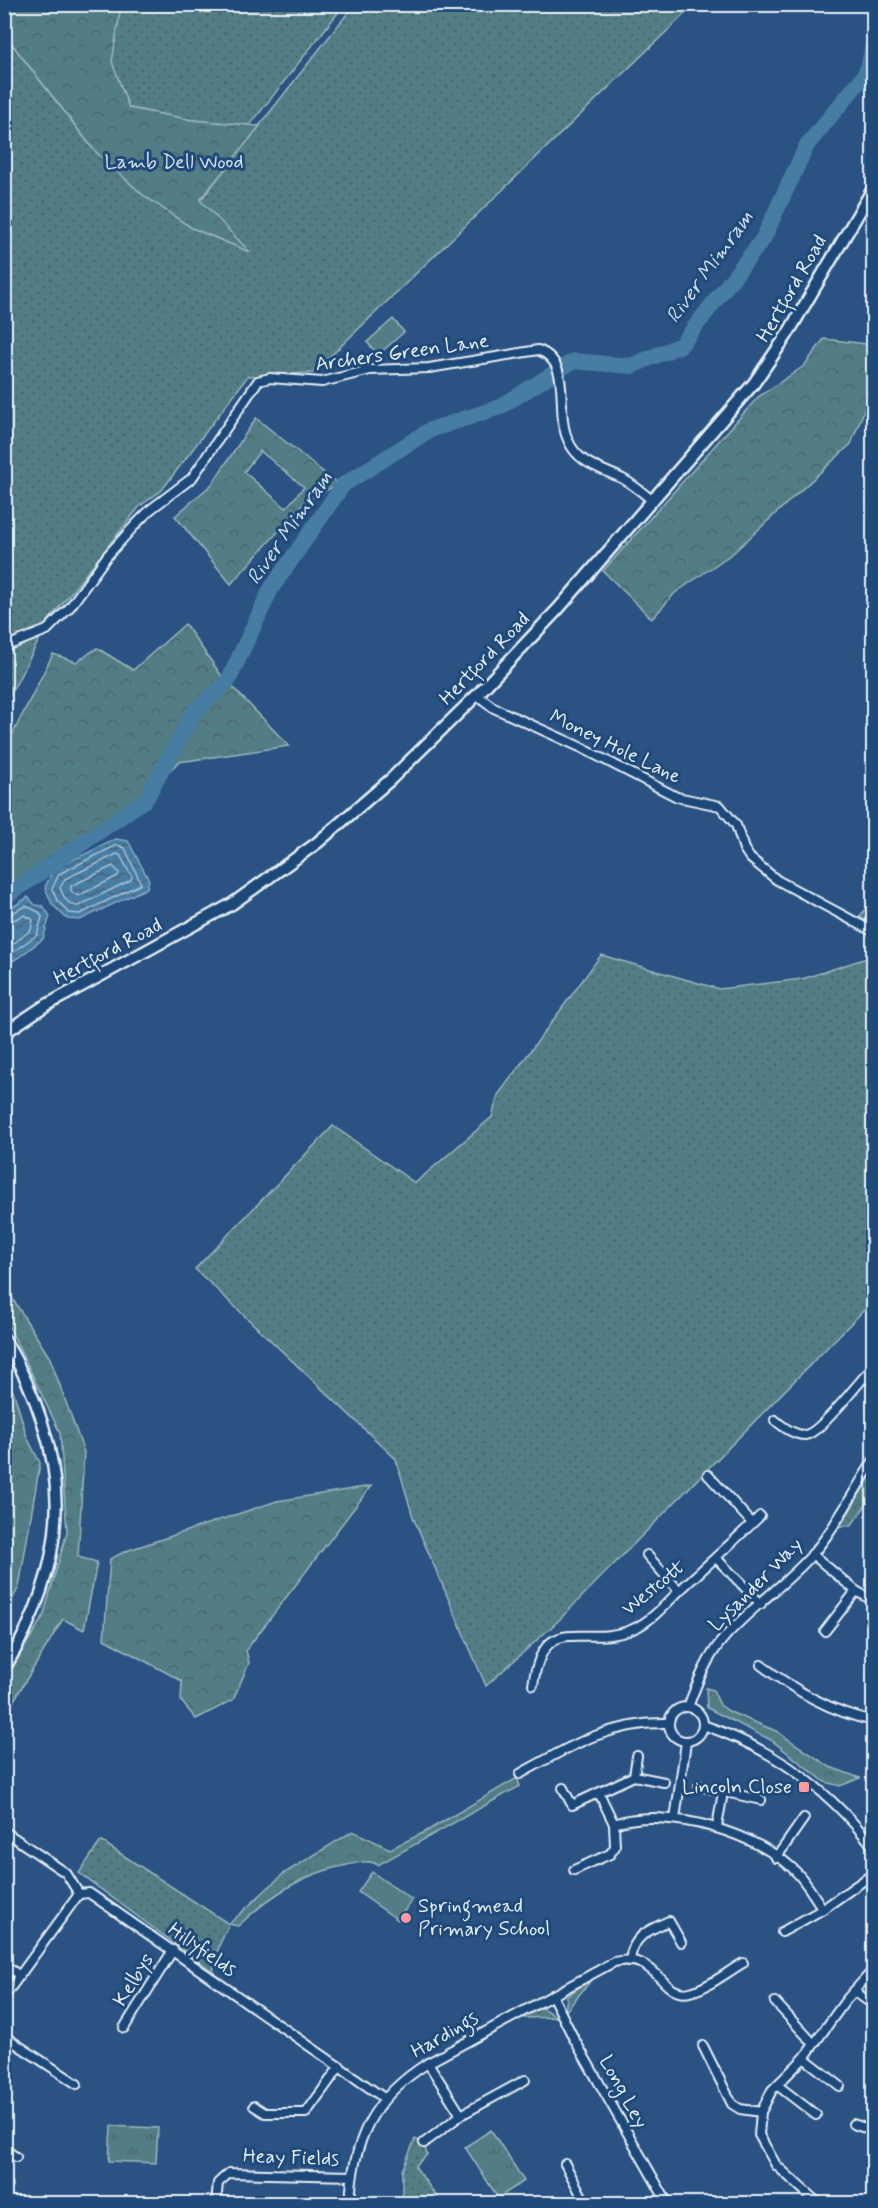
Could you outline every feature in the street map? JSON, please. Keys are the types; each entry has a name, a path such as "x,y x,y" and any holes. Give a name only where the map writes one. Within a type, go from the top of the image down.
{"main road":[{"name":"Hertford Road","path":"4,1033 43,1007 241,898 325,836 390,780 477,695 653,501 729,413 776,354 873,187"}],"street":[{"name":"Archers Green Lane","path":"4,648 47,630 70,607 107,556 137,523 151,509 192,478 258,381 270,378 322,382 370,370 429,368 537,350 553,359 560,374 561,417 568,442 575,452 585,462 626,480 653,501"},
{"name":"Money Hole Lane","path":"477,695 494,708 580,747 677,797 720,806 736,825 744,849 759,866 777,880 873,932"},
{"path":"4,1338 41,1413 49,1436 57,1491 56,1539 44,1591 25,1637 4,1670"},
{"path":"775,1420 793,1432 805,1435 817,1430 873,1367"},
{"path":"865,1376 873,1384"},
{"name":"Lysander Way","path":"688,1707 706,1664 723,1638 812,1554 840,1516 873,1460"},
{"path":"708,1475 752,1523"},
{"name":"Westcott","path":"533,1685 539,1655 552,1641 562,1636 608,1636 635,1629 680,1591 760,1516"},
{"path":"647,1554 680,1591"},
{"path":"812,1554 856,1591 873,1601"},
{"path":"716,1558 761,1604"},
{"path":"825,1631 856,1591"},
{"path":"761,1665 790,1686 821,1703 844,1713 873,1721"},
{"path":"688,1707 697,1711 703,1725 699,1735 686,1742 675,1738 668,1723 672,1713 688,1707"},
{"path":"520,1774 596,1734 627,1726 668,1723"},
{"path":"703,1725 752,1744 807,1778 862,1832 873,1848"},
{"path":"675,1819 686,1742"},
{"path":"634,1776 638,1756"},
{"path":"563,1788 573,1804 634,1776 663,1782"},
{"path":"699,1786 761,1800"},
{"path":"717,1827 723,1792"},
{"path":"573,1870 613,1851 617,1838 614,1824 598,1793"},
{"path":"614,1824 641,1818 675,1819 717,1827 760,1846 798,1874 823,1909"},
{"path":"776,1858 804,1818"},
{"path":"4,1831 66,1874 79,1894 4,1997"},
{"path":"782,1932 823,1909 870,1876"},
{"name":"Hillyfields","path":"79,1894 89,1893 384,2098"},
{"path":"681,1942 669,1921 640,1936 631,1951 630,1960 646,1964 671,1989 683,1993 696,1990 743,1963"},
{"name":"Kelbys","path":"124,2028 173,1950"},
{"name":"Hardings","path":"350,2204 352,2176 361,2138 384,2098 406,2077 614,1962 630,1960"},
{"path":"4,1965 19,1975"},
{"path":"819,2204 776,2165 759,2135 760,2112 777,2085 804,2058 873,1969"},
{"path":"854,1991 872,2004 873,2009"},
{"name":"Long Ley","path":"552,1995 573,2037 668,2204"},
{"path":"775,2002 814,2044"},
{"path":"4,2036 77,2084"},
{"path":"703,2046 732,2104 740,2109 760,2112"},
{"path":"804,2058 840,2086"},
{"path":"428,2063 460,2115"},
{"path":"254,2106 265,2113 306,2113 340,2066"},
{"path":"424,2143 460,2115 525,2080"},
{"path":"777,2085 816,2115"},
{"path":"853,2124 873,2131"},
{"path":"4,2149 16,2157"},
{"path":"565,2164 586,2204"},
{"name":"Heay Fields","path":"216,2204 218,2183 229,2173 352,2176"}],"green space":[{"name":"Lamb Dell Wood","path":"5,4 121,5 112,62 129,108 192,120 260,126 200,200 250,252 192,228 143,195 94,150 5,35"},
{"path":"121,5 344,5 250,125 192,120 129,108 111,62"},
{"path":"354,5 694,5 313,373 248,376 162,490 140,506 50,619 5,705 5,35 94,150 143,195 192,228 248,251 200,201"},
{"path":"393,319 404,332 378,355 367,342"},
{"path":"824,339 867,344 873,339 873,394 867,403 851,444 733,553 675,593 652,619 603,571 758,397 804,366"},
{"path":"256,418 338,484 304,503 231,584 175,516 212,484","holes":["260,451 304,487 286,508 244,472"]},
{"path":"185,624 221,675 289,746 179,762 125,810 13,886 5,871 5,749 53,654 76,662 97,648 133,670"},
{"path":"873,900 874,924 859,917"},
{"path":"601,955 719,989 802,979 873,956 873,1301 557,1622 486,1686 413,1517 396,1459 195,1269 333,1126 415,1183 492,1117 498,1095"},
{"path":"4,1285 50,1358 84,1452 78,1557 97,1562 84,1630 63,1619 5,1715 5,1679 43,1617 67,1532 60,1433 5,1318"},
{"path":"5,1377 14,1393 27,1437 40,1463 19,1587 5,1613"},
{"path":"873,1472 873,1495 851,1526 840,1526"},
{"path":"371,1486 246,1650 249,1663 233,1700 196,1719 181,1701 182,1681 104,1639 110,1559 126,1551 277,1501"},
{"path":"706,1688 713,1690 720,1705 730,1712 776,1731 830,1767 860,1778 840,1786 825,1782 771,1740 707,1708"},
{"path":"517,1778 520,1786 378,1865 363,1862 316,1874 288,1887 238,1926 229,1924 283,1874 353,1831 390,1849 425,1832"},
{"path":"101,1841 229,1924 219,1946 213,1972 79,1873"},
{"path":"372,1872 412,1900 398,1920 358,1892"},
{"path":"588,1981 589,1983 565,2012 567,1996"},
{"path":"542,2008 557,2017 524,2018 522,2015"},
{"path":"111,2126 158,2128 156,2163 109,2161"},
{"path":"491,2130 524,2181 498,2198 465,2147"},
{"path":"415,2139 424,2143 427,2155 415,2166 441,2203 402,2204 402,2171"}],"water":[{"path":"116,839 128,841 149,880 147,888 80,920 67,919 52,904 45,887 54,869"},
{"path":"28,897 35,905 43,906 50,916 43,939 19,957 5,964 5,912"}],"waterway":[{"name":"River Mimram","path":"4,898 146,799 195,710 228,681 271,589 343,485 430,430 500,407 573,361 631,366 681,345 763,239 807,145 863,77 868,68 874,41"}],"place":[{"name":"Lincoln Close","path":"804,1787"},
{"name":"Springmead Primary School","path":"406,1918"}]}
